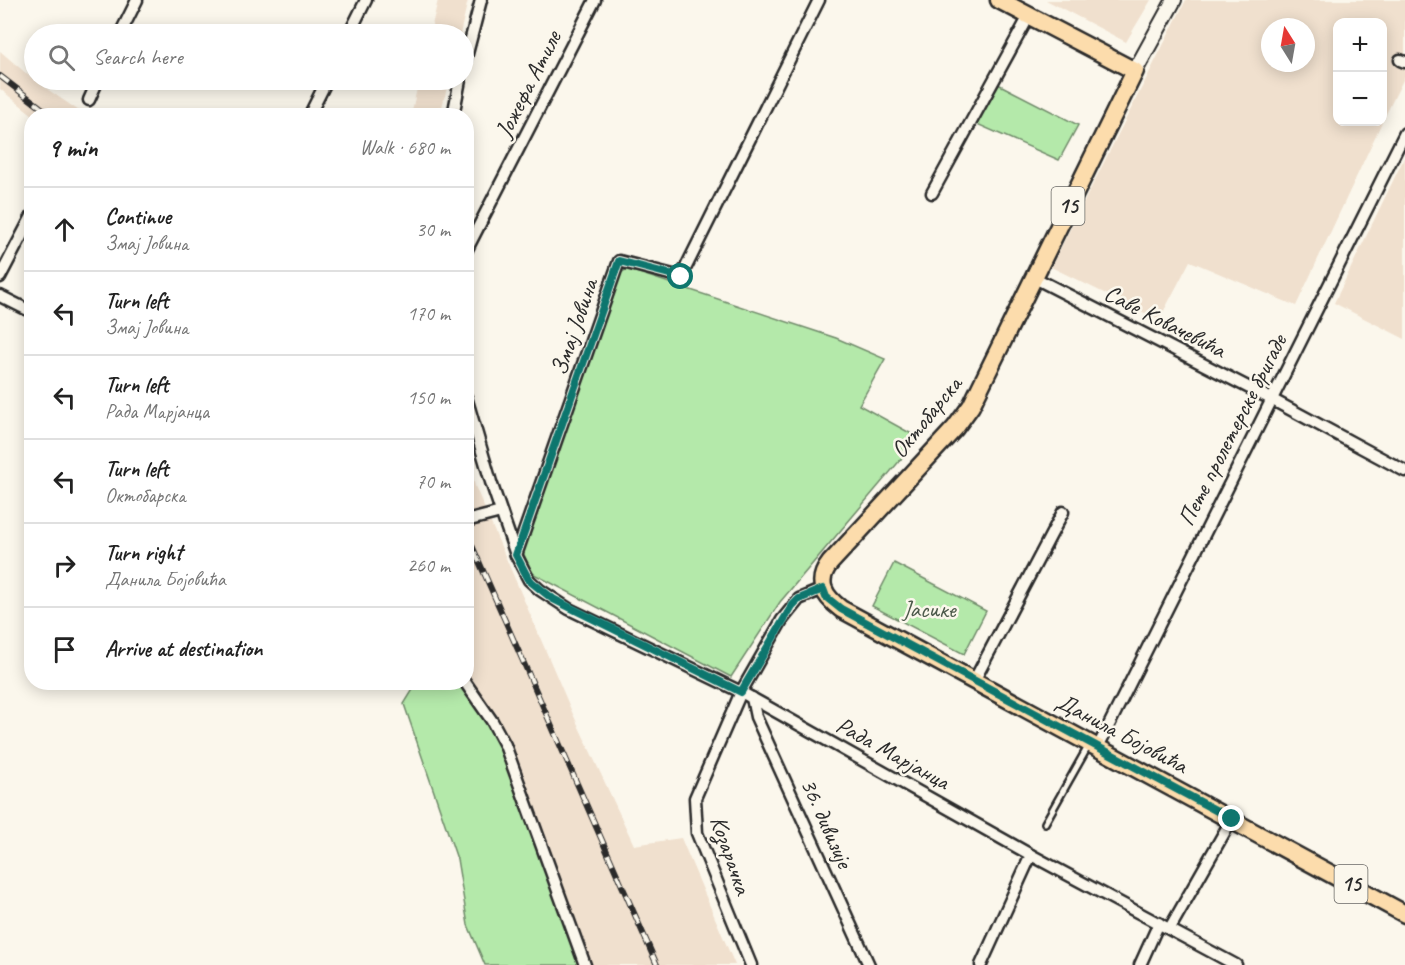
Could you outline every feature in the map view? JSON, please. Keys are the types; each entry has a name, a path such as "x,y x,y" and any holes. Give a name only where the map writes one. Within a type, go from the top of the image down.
{"main road":[{"path":"999,0 1135,70"},
{"name":"Октобарска","path":"823,589 823,571 971,406 1135,70"},
{"name":"Данила Бојовића","path":"823,589 826,597 841,609 1405,914"}],"street":[{"path":"125,24 137,0"},
{"path":"354,24 366,0"},
{"path":"474,27 481,0"},
{"name":"Јожефа Атиле","path":"474,235 595,0"},
{"name":"Змај Јовина","path":"516,555 619,261 681,277 819,0"},
{"path":"1135,70 1174,0"},
{"path":"932,193 1029,16"},
{"path":"89,99 93,90"},
{"path":"313,108 322,90"},
{"path":"455,108 458,90"},
{"name":"Пете пролетерске бригаде","path":"1094,745 1405,133"},
{"path":"0,277 24,231"},
{"name":"Саве Ковачевића","path":"1033,277 1271,399 1405,471"},
{"path":"0,296 24,308"},
{"path":"474,423 516,555"},
{"path":"474,519 501,512"},
{"path":"974,681 1063,512"},
{"name":"Рада Марјанца","path":"516,555 529,580 569,609 741,692 1031,855 1236,965"},
{"path":"741,692 792,606 799,599 823,589"},
{"path":"471,690 505,745 585,965"},
{"name":"Козарачка","path":"741,692 698,787 694,808 697,833 751,965"},
{"name":"36. дивизије","path":"752,698 756,717 869,965"},
{"path":"1170,928 1232,819"},
{"path":"981,965 1031,855"},
{"path":"1140,965 1159,923"}],"lane":[{"path":"1045,823 1094,745"}],"shaded area":[{"path":"438,0 468,0 462,24 432,24"},
{"path":"1046,0 1151,0 1126,42"},
{"path":"1186,0 1405,0 1405,76 1387,112 1387,18 1333,18 1333,126 1380,126 1296,306 1190,261 1159,320 1051,267"},
{"path":"0,51 24,71 24,90 49,90 75,108 24,108 0,89"},
{"path":"417,90 446,90 442,108 413,108"},
{"path":"1405,156 1405,339 1334,303"},
{"path":"474,482 572,712 634,845 681,838 735,965 585,965 469,690 474,690"}],"green space":[{"path":"998,84 1078,125 1059,160 977,124"},
{"path":"627,269 836,338 885,359 859,405 919,438 780,602 731,677 532,573 522,550 619,274"},
{"name":"Јасике","path":"894,563 986,611 964,654 872,606"},
{"path":"413,690 471,690 492,721 585,965 485,965 468,925 457,859 404,704"}],"railway":[{"path":"0,76 42,108"},
{"path":"474,550 657,965"}],"route":[{"path":"681,277 619,261 516,555 529,580 569,609 741,692 792,606 799,599 823,589 826,597 841,609 1232,819"}]}
